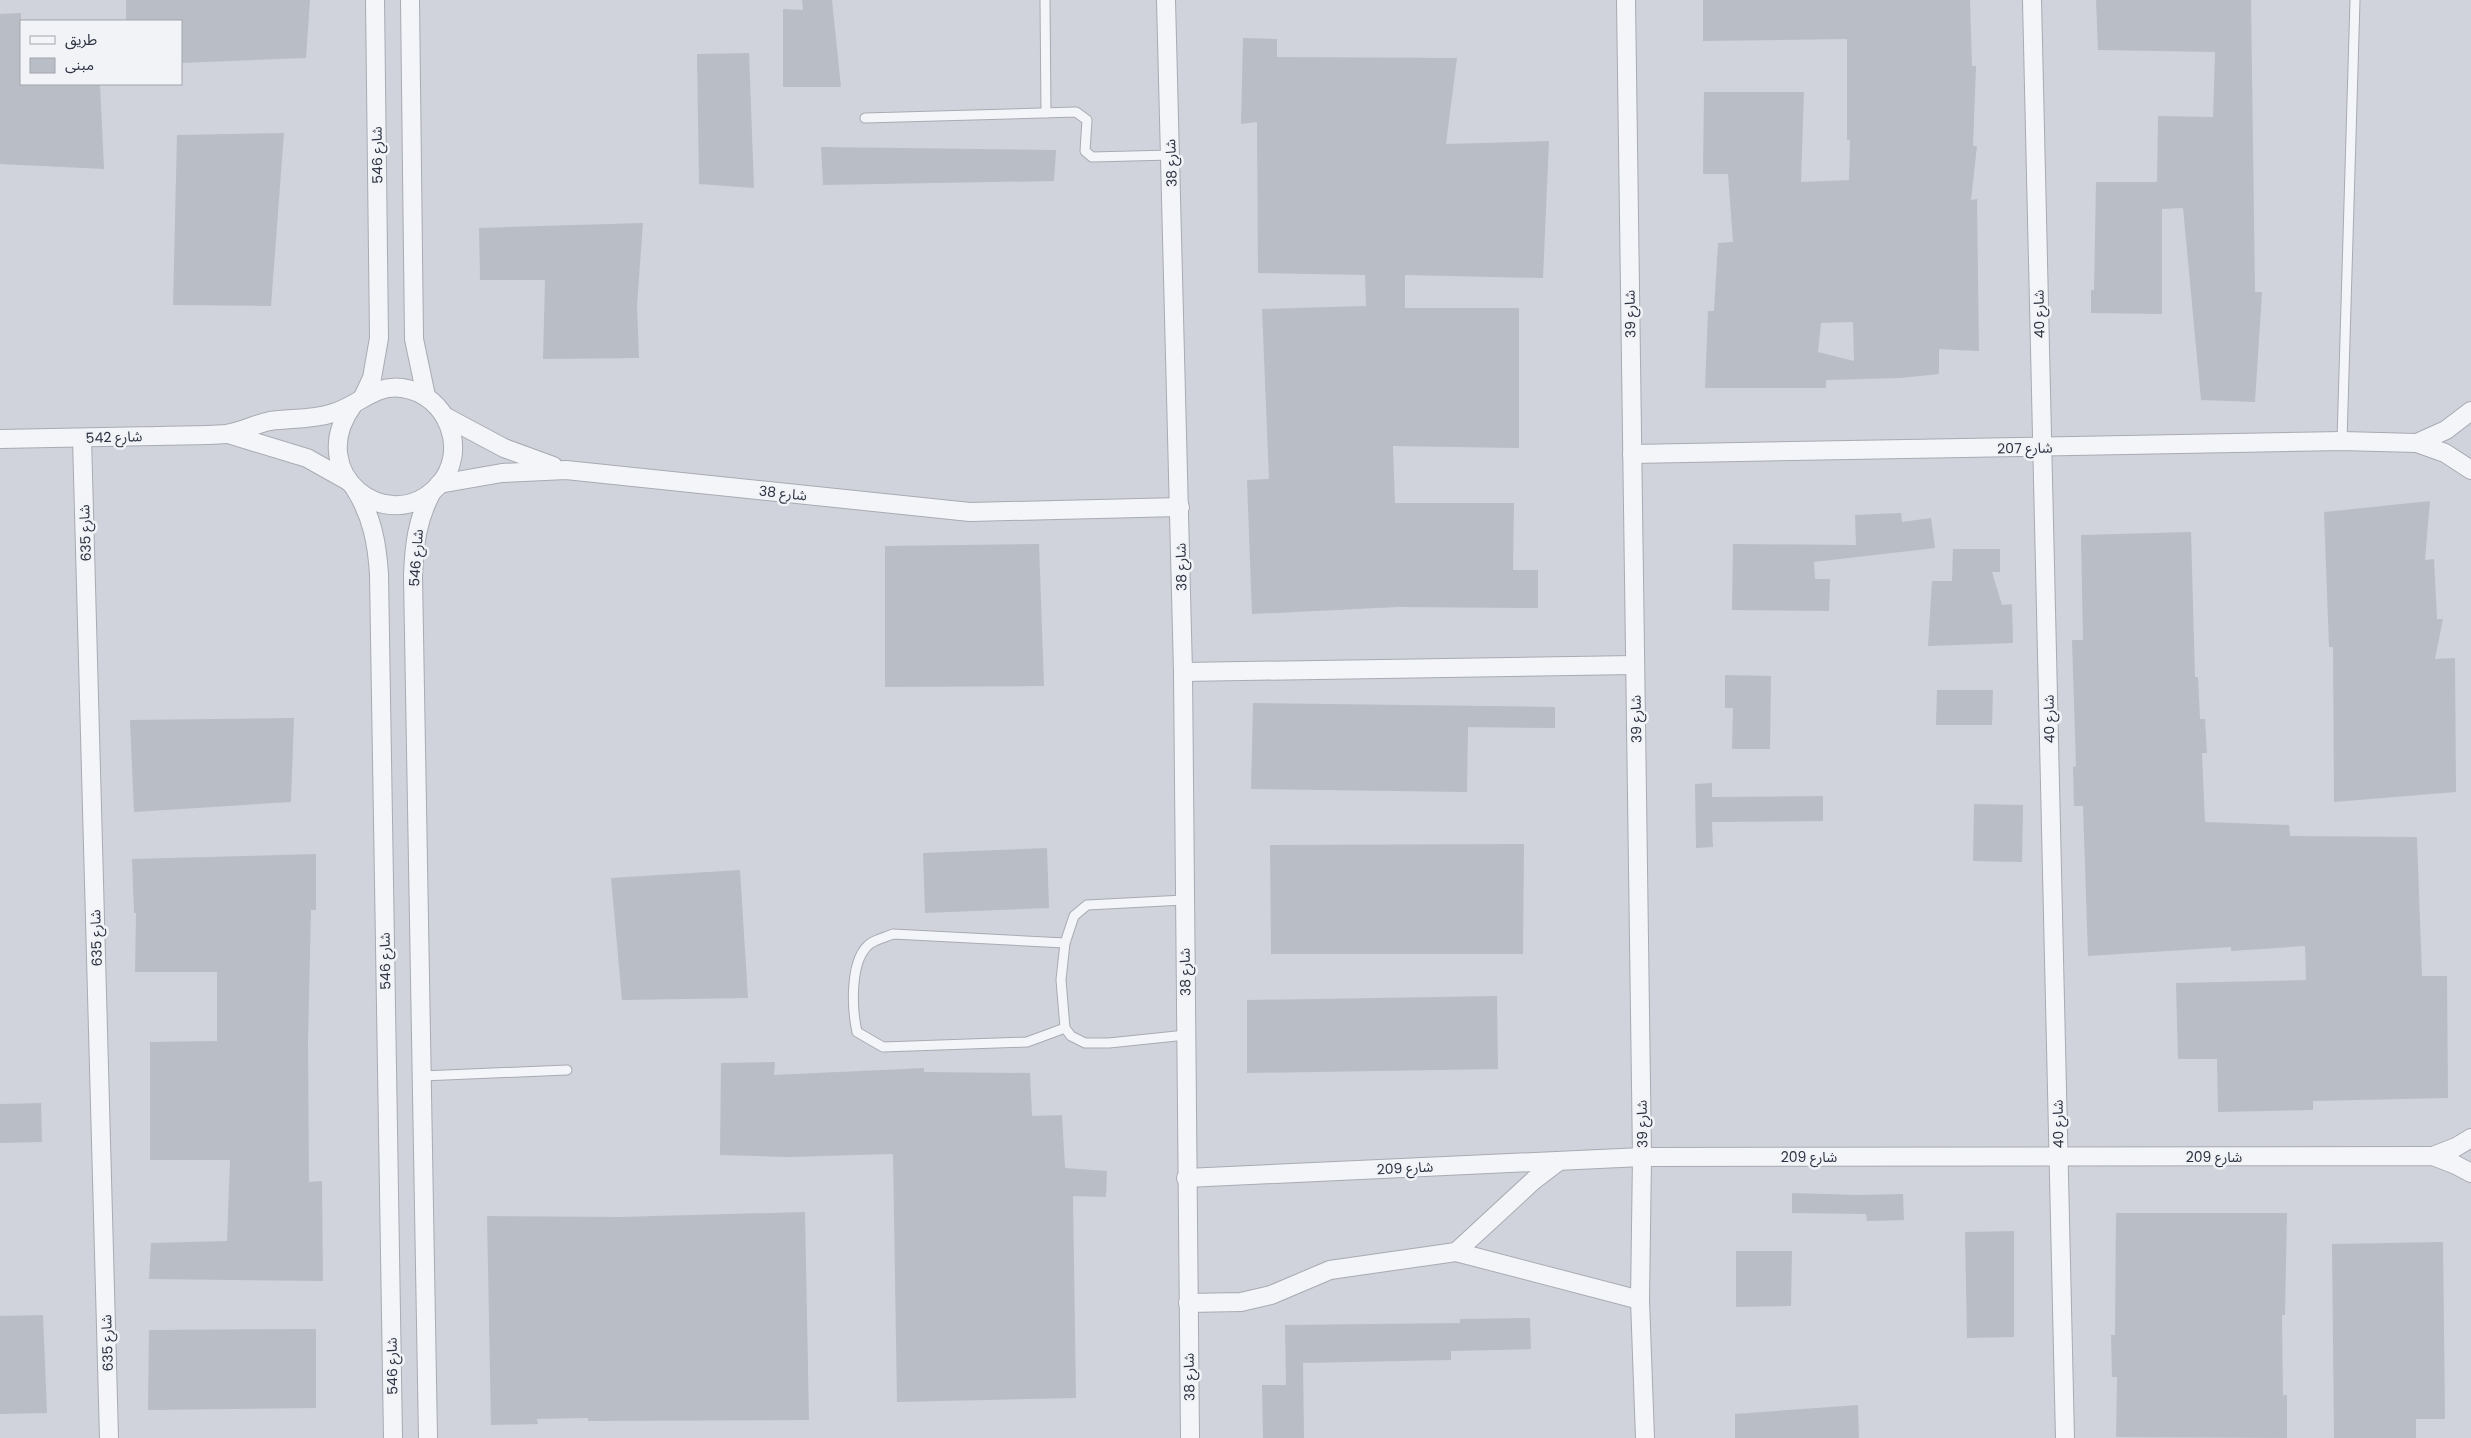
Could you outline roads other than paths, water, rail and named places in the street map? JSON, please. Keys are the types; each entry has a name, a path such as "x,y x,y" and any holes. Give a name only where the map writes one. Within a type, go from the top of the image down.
{"street":[{"name":"شارع 546","path":"358,401 372,378 379,338 375,0"},
{"path":"410,0 414,339 426,396"},
{"name":"شارع 38","path":"1166,0 1183,672 1186,1178 1190,1438"},
{"name":"شارع 39","path":"1626,0 1642,1157 1640,1300 1645,1438"},
{"name":"شارع 40","path":"2032,0 2065,1438"},
{"path":"401,388 426,396 446,416 454,444 452,459 436,488 417,500 401,505 384,504 368,498 351,485 341,469 336,442 342,422 358,401 375,391 401,388"},
{"name":"شارع 542","path":"0,440 228,434 272,421 315,418 358,401"},
{"name":"شارع 207","path":"2418,442 2446,430 2471,411"},
{"name":"شارع 38","path":"446,416 504,448 566,470"},
{"name":"شارع 542","path":"228,434 307,458 351,485"},
{"name":"شارع 635","path":"82,438 109,1438"},
{"name":"شارع 207","path":"1632,454 2042,448 2342,441 2418,442 2445,453 2471,470"},
{"name":"شارع 38","path":"436,488 502,473 566,470 970,512 1180,507"},
{"name":"شارع 546","path":"351,485 366,508 373,529 379,574 393,1438"},
{"name":"شارع 546","path":"428,1438 413,576 417,532 422,510 436,488"},
{"path":"1183,672 1635,665"},
{"name":"شارع 209","path":"1186,1178 1642,1157 2433,1156 2456,1147 2471,1138"},
{"name":"شارع 209","path":"2433,1156 2456,1165 2471,1174"},
{"path":"1456,1252 1534,1180 1560,1161"},
{"path":"1188,1303 1241,1302 1271,1295 1330,1270 1456,1252 1640,1300"}],"lane":[{"path":"1045,0 1046,113"},
{"path":"2342,441 2354,0"},
{"path":"865,118 1076,112 1087,120 1085,151 1092,157 1171,155"},
{"path":"1184,900 1087,905 1074,916 1065,943 1061,980 1065,1028 1071,1036 1085,1043 1110,1043 1186,1035"},
{"path":"1065,943 893,934 870,944 857,960 853,1012 857,1032 883,1047 1027,1042 1065,1028"},
{"path":"422,1076 567,1070"}]}
